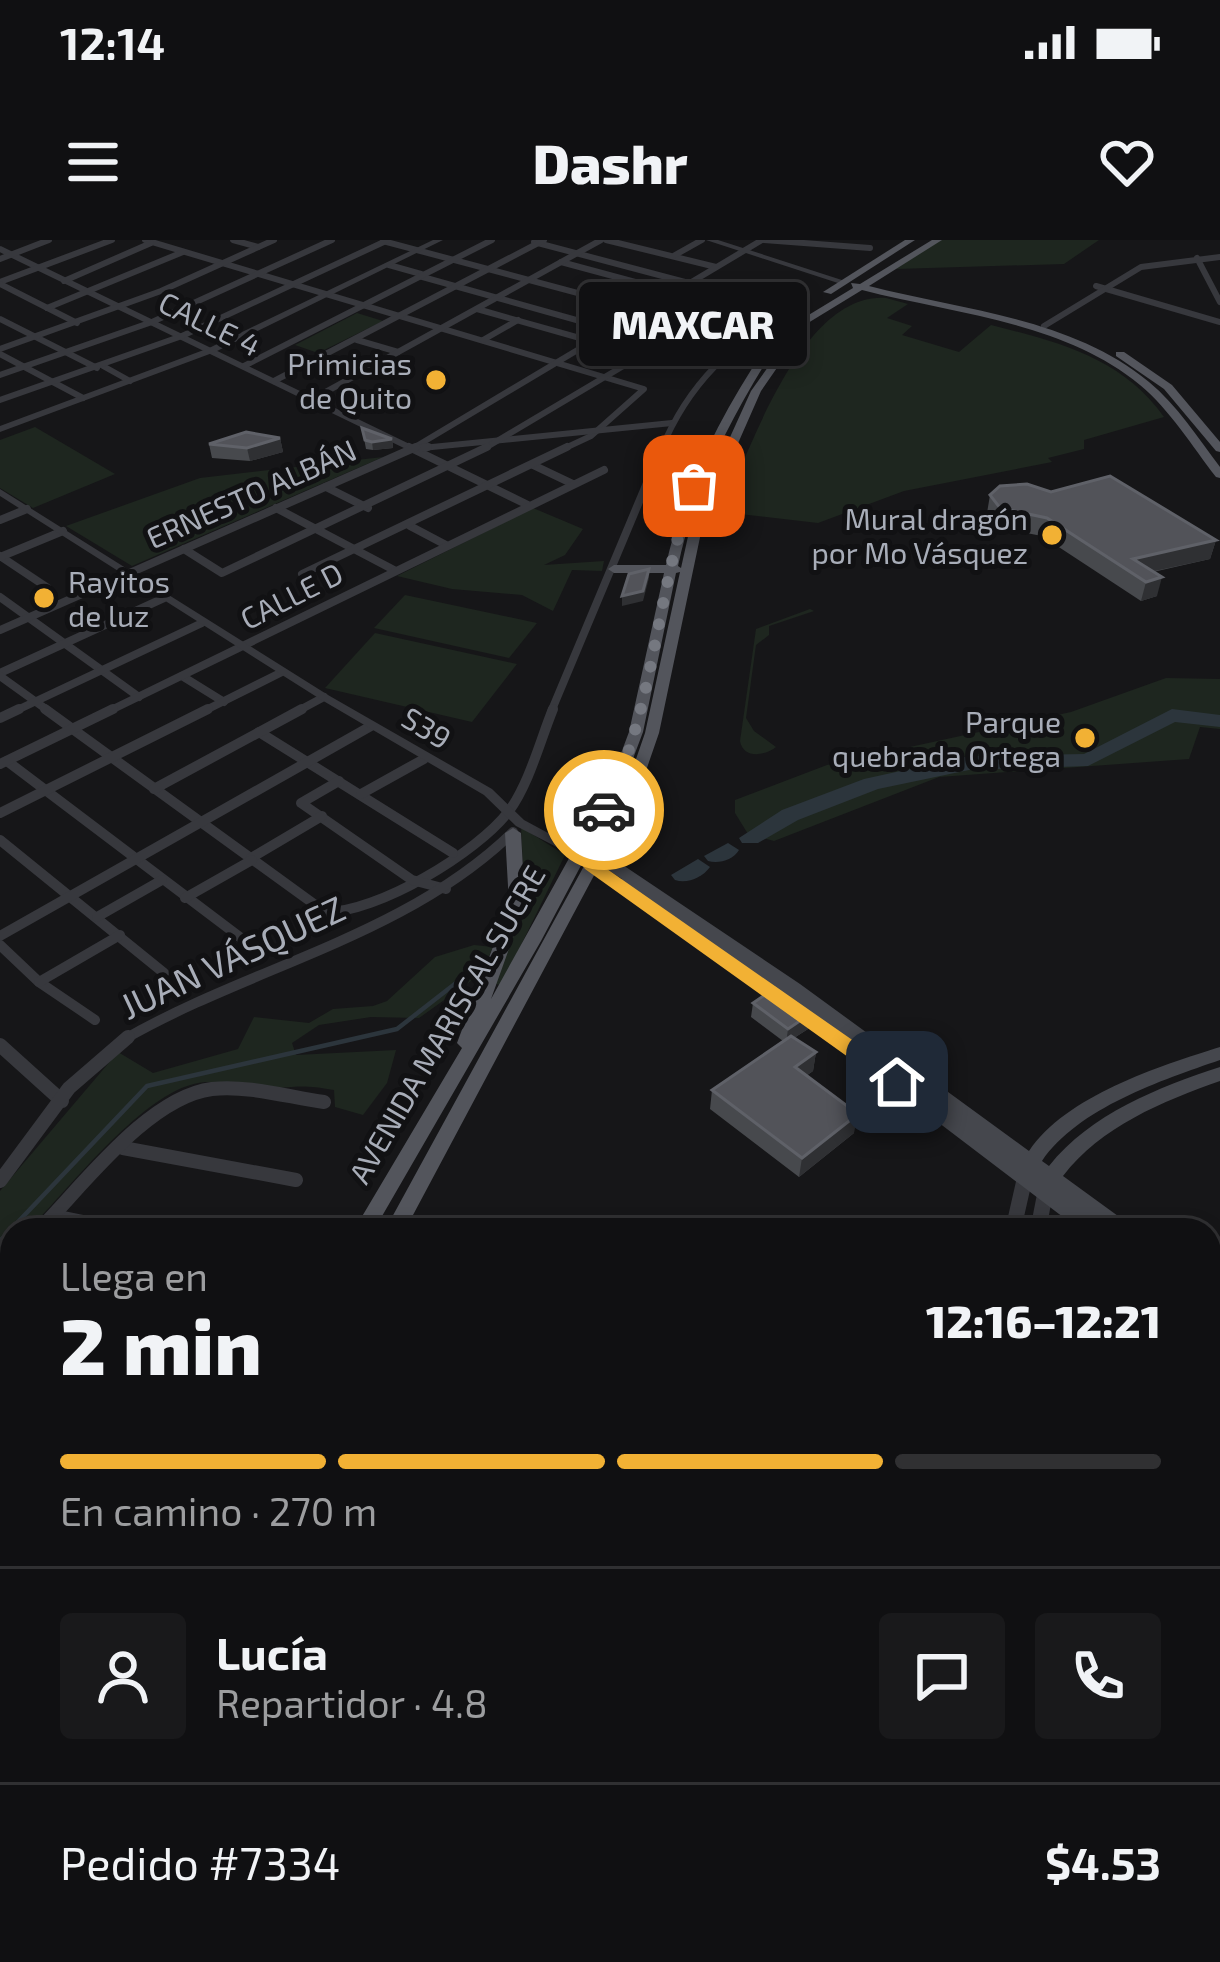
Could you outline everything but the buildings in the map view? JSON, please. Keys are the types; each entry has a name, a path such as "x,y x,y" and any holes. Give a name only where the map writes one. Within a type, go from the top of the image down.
{"main road":[{"name":"AVENIDA MARISCAL SUCRE","path":"590,858 635,732 668,569 694,486 742,389 772,341 798,314 911,240"},
{"path":"864,284 938,240"},
{"path":"889,270 885,279 892,291"},
{"name":"AVENIDA MARISCAL SUCRE","path":"402,1218 524,994 542,943 632,790 649,744 685,569 708,489 765,376 806,321 846,284"},
{"path":"846,284 864,284 1044,326 1146,367 1220,448"},
{"path":"846,284 892,291 1050,336 1105,357 1148,386 1220,475"},
{"path":"614,569 685,569"},
{"path":"655,634 672,635"},
{"path":"496,987 499,949 519,885 516,828"},
{"path":"590,858 1047,1185 1102,1218"},
{"name":"AVENIDA MARISCAL SUCRE","path":"371,1218 444,1098 496,987 542,943"},
{"path":"1027,1170 1096,1106 1220,1053"},
{"path":"1047,1185 1114,1121 1220,1074"},
{"path":"1047,1185 1081,1218"}],"street":[{"path":"0,259 50,240"},
{"path":"0,283 112,240"},
{"path":"64,281 152,242 170,240"},
{"path":"233,240 258,248"},
{"path":"0,352 161,291 274,240"},
{"path":"0,375 152,322 332,240"},
{"path":"3,397 182,336 384,240 712,329"},
{"path":"0,429 212,350 439,240"},
{"path":"244,366 489,240"},
{"path":"528,240 753,300"},
{"path":"313,399 604,240 716,267"},
{"path":"647,250 665,240"},
{"path":"647,272 706,240 748,248"},
{"path":"726,240 846,284"},
{"path":"763,240 870,248"},
{"name":"ERNESTO ALBÁN","path":"0,630 413,448 763,240"},
{"path":"274,381 541,241"},
{"path":"152,242 642,388 607,425 494,486 302,574"},
{"name":"CALLE 4","path":"0,249 528,505"},
{"path":"47,308 183,252"},
{"path":"1044,326 1096,286 1137,266 1220,257"},
{"path":"1197,258 1220,302"},
{"path":"561,262 740,310"},
{"path":"389,265 612,330"},
{"path":"649,286 665,277"},
{"path":"0,283 77,322"},
{"path":"1096,286 1220,322"},
{"path":"161,291 197,302"},
{"path":"483,340 571,292"},
{"path":"477,309 646,353"},
{"path":"511,809 671,423 716,362 776,321 798,314"},
{"path":"2,321 130,381"},
{"path":"184,549 222,573 320,530 507,439 694,324"},
{"path":"358,340 398,352"},
{"path":"0,352 83,398"},
{"path":"413,448 607,425 671,423"},
{"path":"533,465 573,484"},
{"name":"CALLE D","path":"3,763 604,470"},
{"path":"326,487 368,508"},
{"name":"S39","path":"0,492 282,672 511,809 516,828"},
{"path":"276,508 394,570"},
{"path":"0,520 27,509"},
{"path":"410,526 446,545"},
{"path":"0,557 63,531"},
{"path":"0,557 48,588"},
{"path":"0,597 139,697"},
{"path":"164,598 0,675 252,859"},
{"path":"0,718 202,622"},
{"path":"0,813 282,672"},
{"path":"182,676 224,701"},
{"path":"154,789 324,698"},
{"path":"0,935 371,726"},
{"path":"259,732 453,853"},
{"path":"361,794 424,759"},
{"path":"3,763 46,790 257,950"},
{"path":"339,781 302,803 412,880 447,890"},
{"name":"JUAN VÁSQUEZ","path":"252,859 325,913 357,913 453,853 511,809"},
{"path":"185,898 322,816"},
{"path":"516,828 590,858"},
{"name":"JUAN VÁSQUEZ","path":"0,1181 86,1069 116,1044 176,1008 447,890 516,828"},
{"path":"0,840 164,973"},
{"path":"97,917 162,880"},
{"path":"39,982 120,935"},
{"path":"0,945 39,982 94,1020"},
{"path":"0,1045 62,1100"},
{"path":"54,1216 172,1103 211,1089 324,1102"},
{"path":"123,1148 296,1180"},
{"path":"1016,1218 1027,1170"},
{"path":"1040,1218 1047,1185"},
{"path":"54,1216 64,1218"}],"shaded area":[{"path":"938,240 1099,240 1064,264 896,269"},
{"path":"886,298 908,304 887,318 912,326 902,335 959,352 991,325 1041,338 1109,366 1164,417 1084,440 1084,449 1048,458 1052,462 904,491 818,523 722,512 764,415 805,347 829,320 856,303"},
{"path":"357,313 383,321 318,353 295,345"},
{"path":"35,427 115,474 33,508 0,488 0,440"},
{"path":"383,457 132,566 66,526 200,478"},
{"path":"533,508 583,529 565,555 544,565 604,561 602,571 572,570 553,611 522,595 452,589 397,576"},
{"path":"405,595 537,623 509,658 374,628"},
{"path":"814,611 769,626 769,635 756,645 746,718 754,731 776,747 761,754 745,751 740,741 756,629"},
{"path":"375,633 517,664 472,722 325,688"},
{"path":"1166,678 1220,679 1220,729 1200,727 1189,759 939,777 774,841 748,834 735,813 735,800 827,765 1071,712"},
{"path":"521,827 565,855 501,986 490,981 524,886"},
{"path":"474,945 493,947 482,973 419,1018 371,1017 319,1025 292,1043 296,1055 396,1050 387,1083 363,1115 335,1107 334,1090 324,1088 262,1089 205,1082 182,1088 134,1120 39,1218 0,1218 0,1191 118,1052 153,1073 238,1049 254,1017 309,1023 333,1009 373,1006 387,1001 435,957"}],"waterway":[{"path":"750,838 790,815 872,784 969,763 1088,760 1172,715 1220,721"},
{"path":"716,856 728,850"},
{"path":"683,875 698,867"},
{"path":"22,1218 147,1086 397,1029 474,969"}],"way so far":[{"path":"604,810 635,732 668,569 694,486"}],"place":[{"name":"Primicias de Quito","path":"436,380"},
{"name":"MAXCAR","path":"694,486"},
{"name":"Mural dragón por Mo Vásquez","path":"1052,535"},
{"name":"Rayitos de luz","path":"44,598"},
{"name":"Parque quebrada Ortega","path":"1085,738"}],"route":[{"path":"604,810 581,854 591,866 786,998 897,1082"}]}
